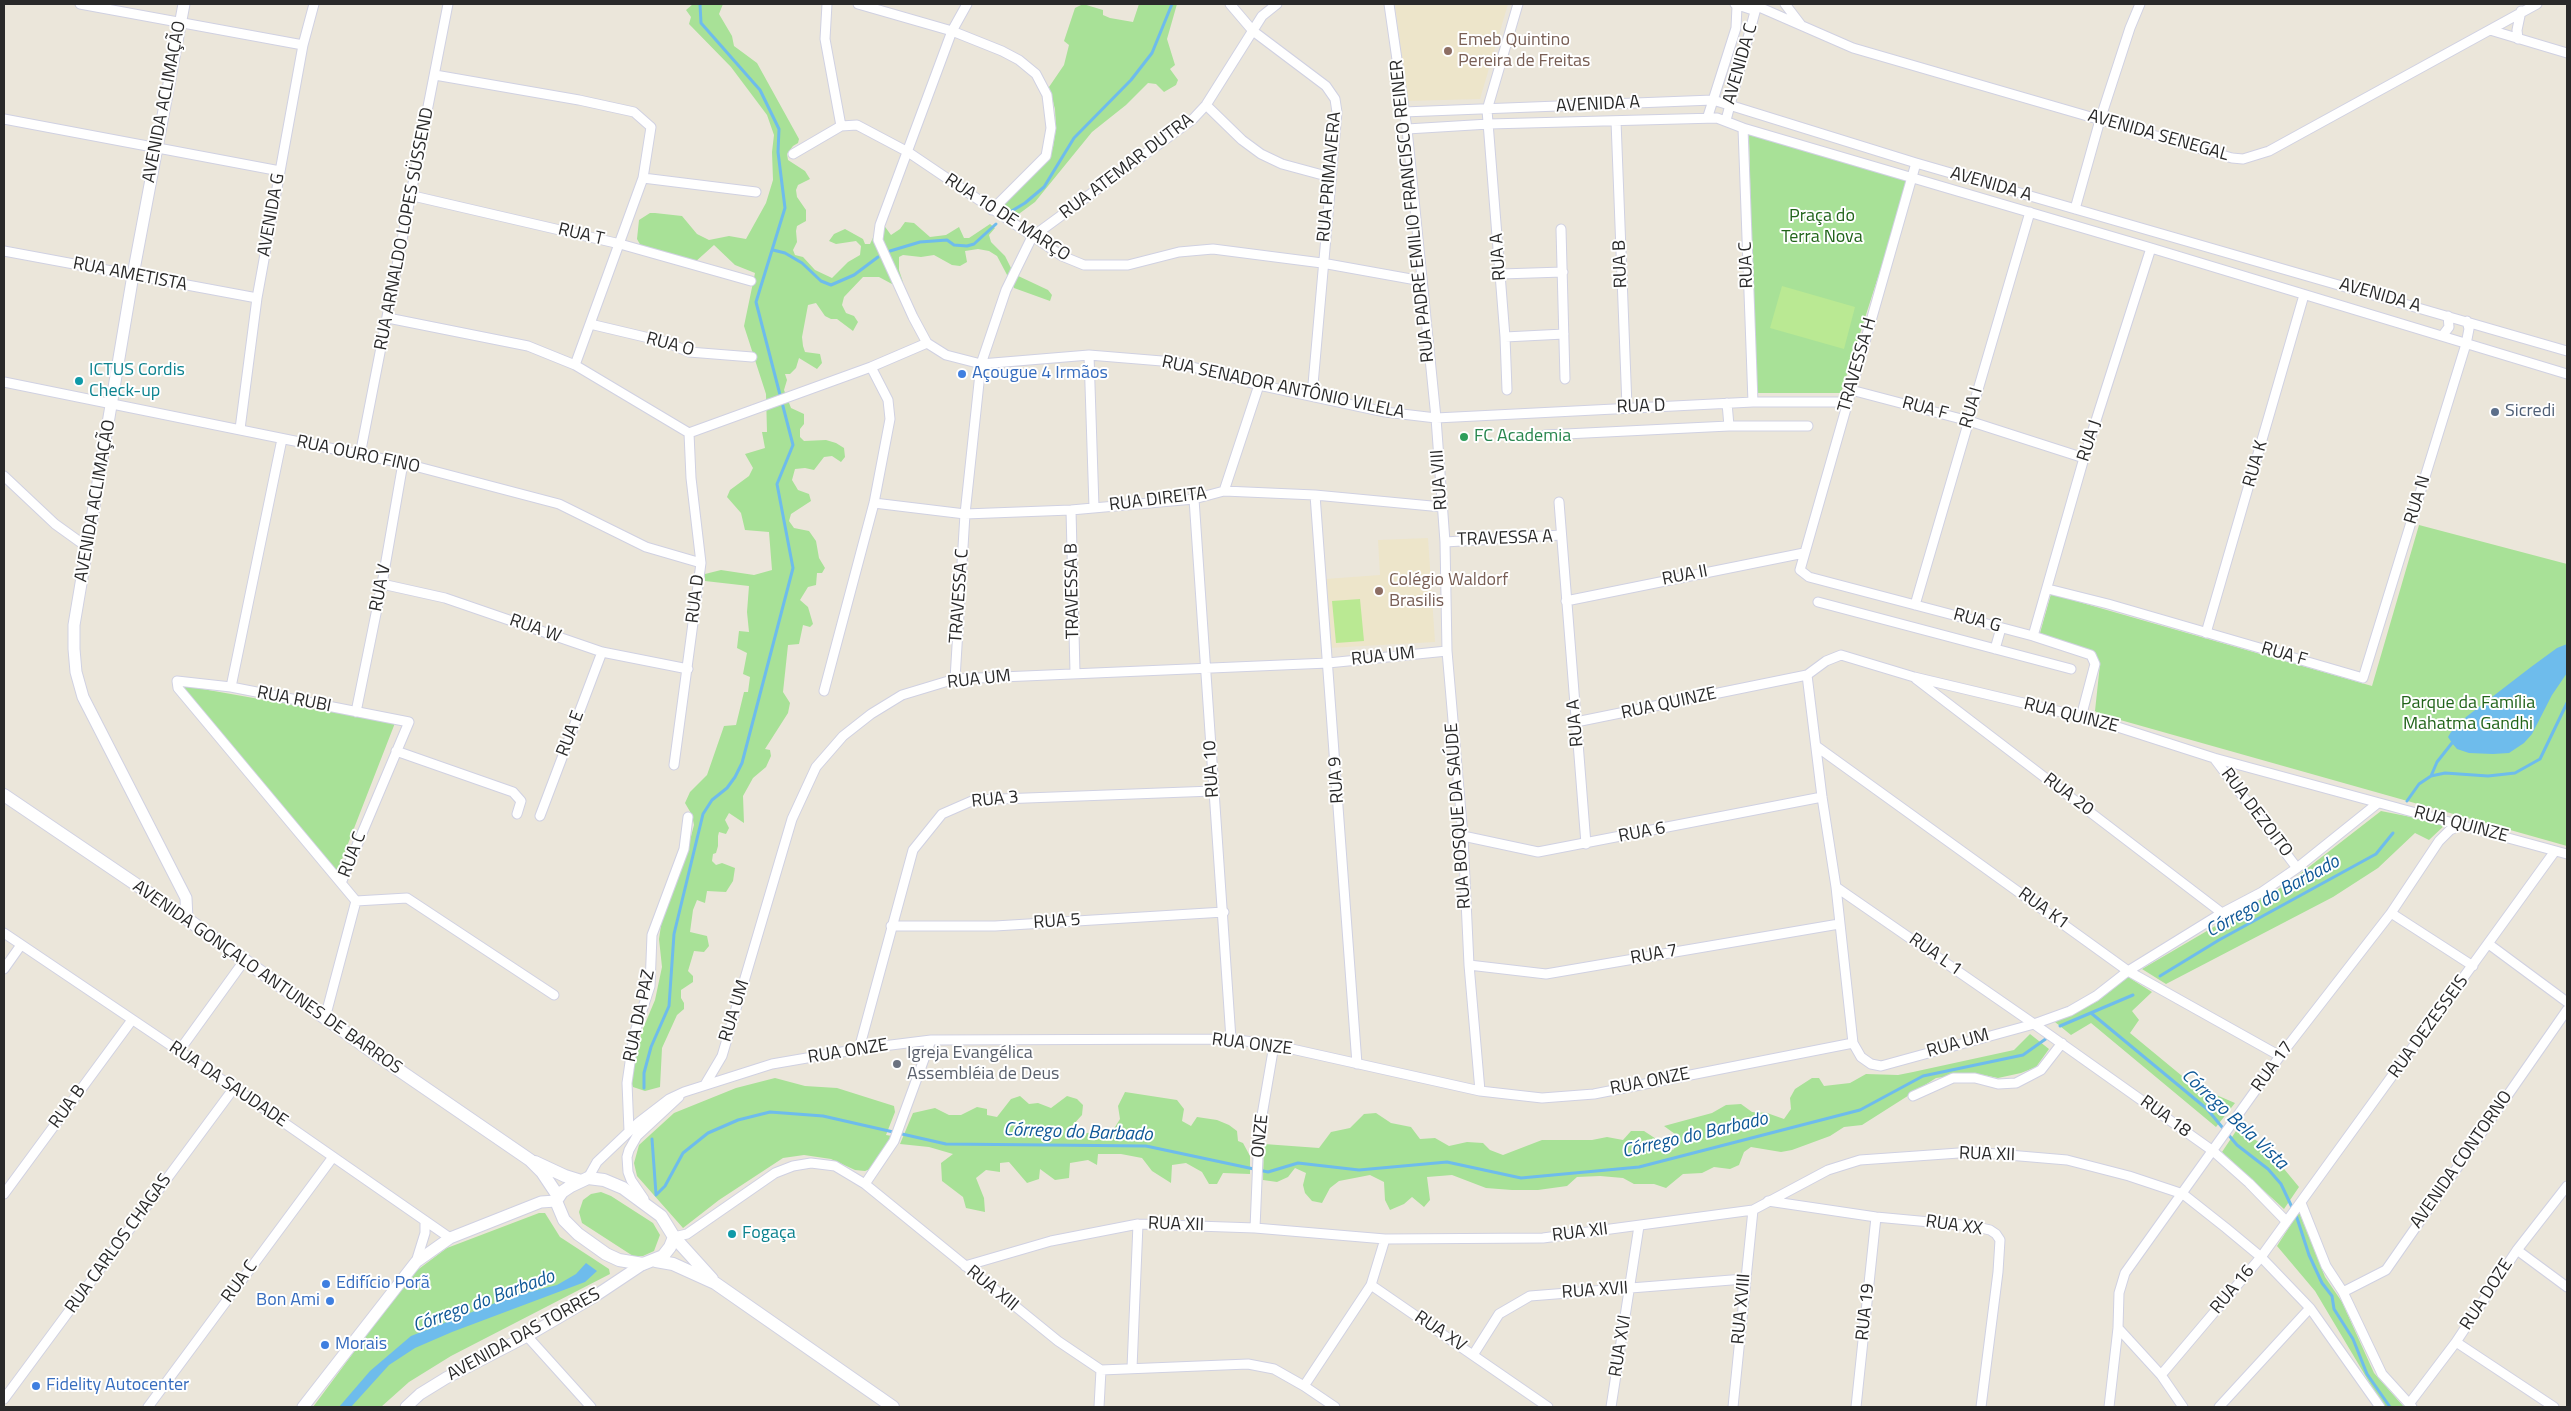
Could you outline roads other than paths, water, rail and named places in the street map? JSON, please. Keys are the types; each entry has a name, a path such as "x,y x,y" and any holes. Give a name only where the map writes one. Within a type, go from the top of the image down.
{"main road":[{"name":"AVENIDA GONÇALO ANTUNES DE BARROS","path":"4,796 187,919 325,1018 530,1160 565,1176 614,1184 647,1204 661,1216 674,1237 715,1283"},
{"name":"AVENIDA GONÇALO ANTUNES DE BARROS","path":"530,1160 542,1172 557,1199 564,1220 590,1244 619,1260 643,1264 656,1261 673,1264 715,1283 893,1407"},
{"path":"557,1199 584,1179"},
{"path":"656,1261 670,1247 674,1237"}],"street":[{"path":"80,4 180,24 302,45"},
{"name":"AVENIDA ACLIMAÇÃO","path":"184,4 133,275 113,404 74,625 76,672 83,697 186,898 187,919"},
{"name":"AVENIDA G","path":"240,429 257,298 302,45 314,4"},
{"name":"RUA ARNALDO LOPES SÜSSEND","path":"360,455 388,318 409,195 448,4"},
{"path":"793,154 842,126 825,39 827,4"},
{"path":"858,4 952,31 1019,60 1036,74 1047,96 1050,128 1046,156 992,210"},
{"path":"388,318 528,346 575,365 689,433 872,367 927,343 878,240 880,225 952,31 967,4"},
{"name":"RUA PRIMAVERA","path":"1230,4 1253,31 1326,86 1335,99 1337,112 1322,263 1312,396"},
{"name":"RUA ATEMAR DUTRA","path":"981,364 1006,290 1032,237 1179,131 1206,105 1262,16 1277,4"},
{"name":"RUA PADRE EMILIO FRANCISCO REINER","path":"1389,4 1407,129 1436,418"},
{"path":"1487,110 1518,4"},
{"path":"1785,4 1802,27"},
{"path":"2075,209 2100,120 2130,28 2140,4"},
{"name":"AVENIDA SENEGAL","path":"1736,5 1744,9 1759,6 1802,27 1853,48 2232,158 2243,159 2257,156 2537,4"},
{"name":"AVENIDA C","path":"1708,116 1736,28 1736,5"},
{"name":"AVENIDA C","path":"1726,120 1729,104 1759,6"},
{"path":"2518,39 2517,30 2521,11"},
{"path":"2490,30 2567,53"},
{"path":"435,74 634,112 651,127 643,178 575,365"},
{"name":"AVENIDA A","path":"1404,112 1713,100 1916,163 2567,351"},
{"path":"1206,105 1242,140 1261,154 1282,164 1330,178"},
{"name":"RUA A","path":"1487,110 1501,274 1507,390"},
{"name":"AVENIDA A","path":"1407,129 1708,116 2567,374"},
{"path":"4,119 280,171"},
{"name":"RUA B","path":"1616,121 1627,407"},
{"name":"RUA 10 DE MARÇO","path":"842,126 857,125 908,152 1032,237 1062,256 1084,265 1128,265 1179,252 1213,249 1322,263 1422,281"},
{"name":"RUA C","path":"1743,128 1752,402"},
{"name":"TRAVESSA H","path":"1804,552 1916,163"},
{"path":"643,178 756,192"},
{"name":"RUA T","path":"409,195 620,244 751,281"},
{"name":"RUA I","path":"1915,604 2030,212"},
{"path":"1561,229 1565,379"},
{"name":"RUA J","path":"2033,636 2084,458 2151,248"},
{"name":"RUA AMETISTA","path":"4,251 257,298"},
{"path":"1501,274 1563,272"},
{"name":"RUA K","path":"2206,633 2304,295"},
{"path":"2442,335 2449,327 2448,316"},
{"name":"RUA N","path":"2363,678 2466,344 2469,329 2467,321"},
{"name":"RUA O","path":"590,324 666,342 689,352 752,357"},
{"path":"1505,337 1564,334"},
{"name":"RUA SENADOR ANTÔNIO VILELA","path":"927,343 946,355 981,364 1089,355 1174,362 1259,385 1385,412 1436,418"},
{"path":"1089,355 1094,507"},
{"name":"TRAVESSA C","path":"955,679 965,514 981,364"},
{"path":"824,691 874,503 890,419 888,400 872,367"},
{"name":"RUA OURO FINO","path":"4,382 402,463 559,504 646,547 701,563"},
{"path":"1224,491 1259,385"},
{"name":"RUA F","path":"1851,390 1969,421 2084,458"},
{"name":"RUA D","path":"1436,418 1752,402 1847,402"},
{"path":"1727,403 1729,426"},
{"name":"RUA VIII","path":"1436,418 1444,542"},
{"path":"1545,434 1729,426 1808,426"},
{"name":"RUA D","path":"674,765 701,563 691,478 689,433"},
{"path":"231,687 282,439"},
{"name":"RUA V","path":"356,712 382,584 402,463"},
{"path":"4,476 55,524 88,547"},
{"name":"RUA DIREITA","path":"874,503 965,514 1071,510 1194,499 1224,491 1315,496 1442,507"},
{"name":"RUA 9","path":"1315,496 1357,1064"},
{"name":"RUA 10","path":"1194,499 1208,667 1213,791 1224,912 1232,1039"},
{"path":"1559,502 1560,535"},
{"name":"TRAVESSA B","path":"1071,510 1075,673"},
{"name":"TRAVESSA A","path":"1444,542 1560,535 1566,601"},
{"name":"RUA BOSQUE DA SAÚDE","path":"1444,542 1447,651 1463,836 1469,964 1480,1091"},
{"name":"RUA G","path":"1804,552 1800,570 1809,577 2033,636 2093,656 2095,664 2081,717"},
{"name":"RUA II","path":"1566,601 1804,552"},
{"name":"RUA W","path":"382,584 445,598 602,652 688,669"},
{"name":"RUA F","path":"2048,589 2108,604 2363,678"},
{"name":"RUA A","path":"1566,601 1586,844"},
{"path":"1818,602 2072,669"},
{"path":"1995,649 2001,628"},
{"name":"RUA UM","path":"706,1084 722,1056 792,818 816,767 843,736 871,714 902,695 955,679 1328,663 1447,651"},
{"name":"RUA E","path":"540,816 602,652"},
{"name":"RUA QUINZE","path":"1576,722 1807,675 1826,661 1842,655 1914,677 2081,717 2214,758 2567,854"},
{"path":"1807,675 1822,797 1836,887 1853,1043"},
{"name":"RUA 20","path":"1914,677 2222,913"},
{"name":"RUA RUBI","path":"341,883 178,688 176,683 180,680 231,687 409,722"},
{"name":"RUA C","path":"325,1018 356,901 341,883 409,722"},
{"name":"RUA K1","path":"1816,746 2128,970 2280,1056"},
{"path":"396,751 513,792 521,801 517,814"},
{"name":"RUA DEZOITO","path":"2214,758 2297,868"},
{"name":"RUA 3","path":"858,1049 913,850 942,814 974,800 1213,791"},
{"name":"RUA 6","path":"1463,836 1538,852 1822,797"},
{"name":"RUA UM","path":"1853,1043 1861,1057 1871,1064 1880,1066 2034,1024 2070,1011 2096,996 2128,970 2222,913 2262,892 2297,868 2378,802"},
{"name":"RUA DA PAZ","path":"629,1131 627,1083 634,1035 650,986 652,935 684,849 688,817"},
{"name":"RUA 17","path":"2109,1407 2118,1328 2119,1293 2125,1273 2280,1056 2391,913 2439,841 2450,830 2462,825"},
{"name":"RUA DEZESSEIS","path":"2300,1204 2490,945 2555,851"},
{"name":"RUA L 1","path":"1836,887 2034,1024"},
{"path":"356,901 407,898 554,995"},
{"name":"RUA 5","path":"891,926 996,926 1224,912"},
{"path":"2391,913 2473,966"},
{"name":"RUA 7","path":"1469,964 1546,974 1839,924"},
{"name":"RUA DA SAUDADE","path":"4,933 234,1088 450,1238"},
{"path":"4,969 21,945"},
{"path":"2490,945 2567,1002"},
{"path":"179,1051 244,961"},
{"name":"AVENIDA CONTORNO","path":"2343,1292 2378,1276 2393,1261 2567,1010"},
{"name":"RUA B","path":"4,1194 132,1020"},
{"name":"RUA 18","path":"2034,1024 2213,1151 2288,1220"},
{"name":"RUA ONZE","path":"584,1179 597,1162 629,1131 669,1099 684,1092 772,1064 858,1049 931,1040 1232,1039 1274,1044 1480,1091 1542,1098 1594,1094 1853,1043"},
{"path":"865,1184 894,1141 931,1040"},
{"path":"1913,1096 1953,1078 1976,1078 1998,1084 2016,1083 2041,1070 2062,1043"},
{"name":"ONZE","path":"1255,1228 1259,1133 1274,1044"},
{"name":"RUA CARLOS CHAGAS","path":"4,1399 234,1088"},
{"name":"RUA ONZE","path":"647,1204 631,1180 627,1164 629,1150 637,1136 684,1092"},
{"name":"RUA XII","path":"965,1266 1051,1241 1138,1224 1255,1228 1385,1239 1543,1238 1753,1210 1828,1170 1860,1160 1973,1152 2067,1160 2129,1176 2183,1194"},
{"name":"RUA C","path":"148,1407 333,1158"},
{"name":"RUA XIII","path":"674,1237 687,1234 775,1173 793,1166 811,1163 835,1166 865,1184 1079,1358 1101,1370"},
{"name":"RUA DOZE","path":"2410,1406 2456,1342 2517,1250 2567,1186"},
{"path":"2183,1194 2261,1257 2310,1308 2380,1407"},
{"path":"304,1407 416,1262 450,1238 541,1202 557,1199"},
{"name":"RUA XX","path":"1768,1201 1876,1216 1973,1226 1990,1230 1996,1234 2000,1240 1998,1272 1981,1407"},
{"path":"2300,1204 2326,1266 2343,1292 2382,1374 2410,1406"},
{"name":"RUA 16","path":"2162,1375 2261,1257 2300,1204"},
{"name":"RUA XVIII","path":"1733,1407 1744,1279 1753,1210"},
{"name":"RUA 19","path":"1856,1407 1876,1216"},
{"path":"416,1262 425,1233 425,1221"},
{"path":"1132,1368 1138,1224"},
{"name":"RUA XVI","path":"1611,1407 1640,1226"},
{"path":"1304,1386 1371,1285 1385,1239"},
{"path":"2517,1250 2567,1287"},
{"name":"AVENIDA DAS TORRES","path":"406,1407 420,1394 446,1378 527,1336 592,1298 643,1264"},
{"name":"RUA XVII","path":"1472,1355 1499,1314 1530,1296 1744,1279"},
{"name":"RUA XV","path":"1371,1285 1548,1407"},
{"path":"2219,1407 2310,1308"},
{"path":"2118,1328 2162,1375 2183,1407"},
{"path":"527,1336 591,1407"},
{"path":"2456,1342 2554,1407"},
{"path":"1099,1407 1101,1370 1248,1364 1274,1370 1304,1386 1335,1407"}],"water":[{"path":"2567,644 2567,673 2552,695 2532,734 2524,743 2509,753 2469,753 2457,749 2448,737 2466,717 2557,648"},
{"path":"586,1263 597,1271 585,1282 452,1332 415,1348 389,1365 351,1407 339,1407 370,1371 411,1336 513,1296 557,1285 576,1274"}],"waterway":[{"path":"644,1088 644,1073 651,1047 669,1006 674,934 703,814 712,800 727,788 742,763 793,568 777,484 793,445 756,302 785,208 778,152 779,129 760,90 701,23 700,4"},
{"path":"1010,212 1025,203 1044,187 1074,138 1131,80 1152,53 1172,4"},
{"path":"890,251 920,242 947,240 954,245 967,246 974,244 996,224"},
{"path":"773,250 785,253 802,263 821,281 831,285 854,275 878,257"},
{"name":"Córrego do Barbado","path":"2407,801 2419,784 2431,776 2445,773 2488,776 2515,773 2540,759 2567,703"},
{"path":"2431,776 2437,762 2452,743"},
{"name":"Córrego do Barbado","path":"2160,976 2219,940 2376,854 2393,833"},
{"name":"Córrego do Barbado","path":"2060,1026 2133,995"},
{"name":"Córrego Bela Vista","path":"2091,1013 2207,1109 2237,1145 2268,1169 2281,1184 2297,1218 2309,1255 2322,1283 2332,1296 2334,1309 2353,1339 2367,1374 2390,1407"},
{"name":"Córrego do Barbado","path":"656,1195 665,1186 683,1153 708,1133 738,1120 770,1112 823,1116 946,1144 1146,1146 1268,1172 1298,1163 1359,1170 1447,1162 1521,1178 1639,1167 1860,1110 1923,1076 2023,1055 2047,1038"},
{"path":"652,1139 656,1194"}],"place":[{"name":"Emeb Quintino Pereira de Freitas","path":"1448,51"},
{"name":"Açougue 4 Irmãos","path":"962,374"},
{"name":"ICTUS Cordis Check-up","path":"79,381"},
{"name":"Sicredi","path":"2495,412"},
{"name":"FC Academia","path":"1464,437"},
{"name":"Colégio Waldorf Brasilis","path":"1379,591"},
{"name":"Igreja Evangélica Assembléia de Deus","path":"897,1064"},
{"name":"Fogaça","path":"732,1234"},
{"name":"Edifício Porã","path":"326,1284"},
{"name":"Bon Ami","path":"330,1301"},
{"name":"Morais","path":"325,1345"},
{"name":"Fidelity Autocenter","path":"36,1386"}],"park label":[{"name":"Praça do Terra Nova","path":"1822,227"},
{"name":"Parque da Família Mahatma Gandhi","path":"2468,714"}]}
